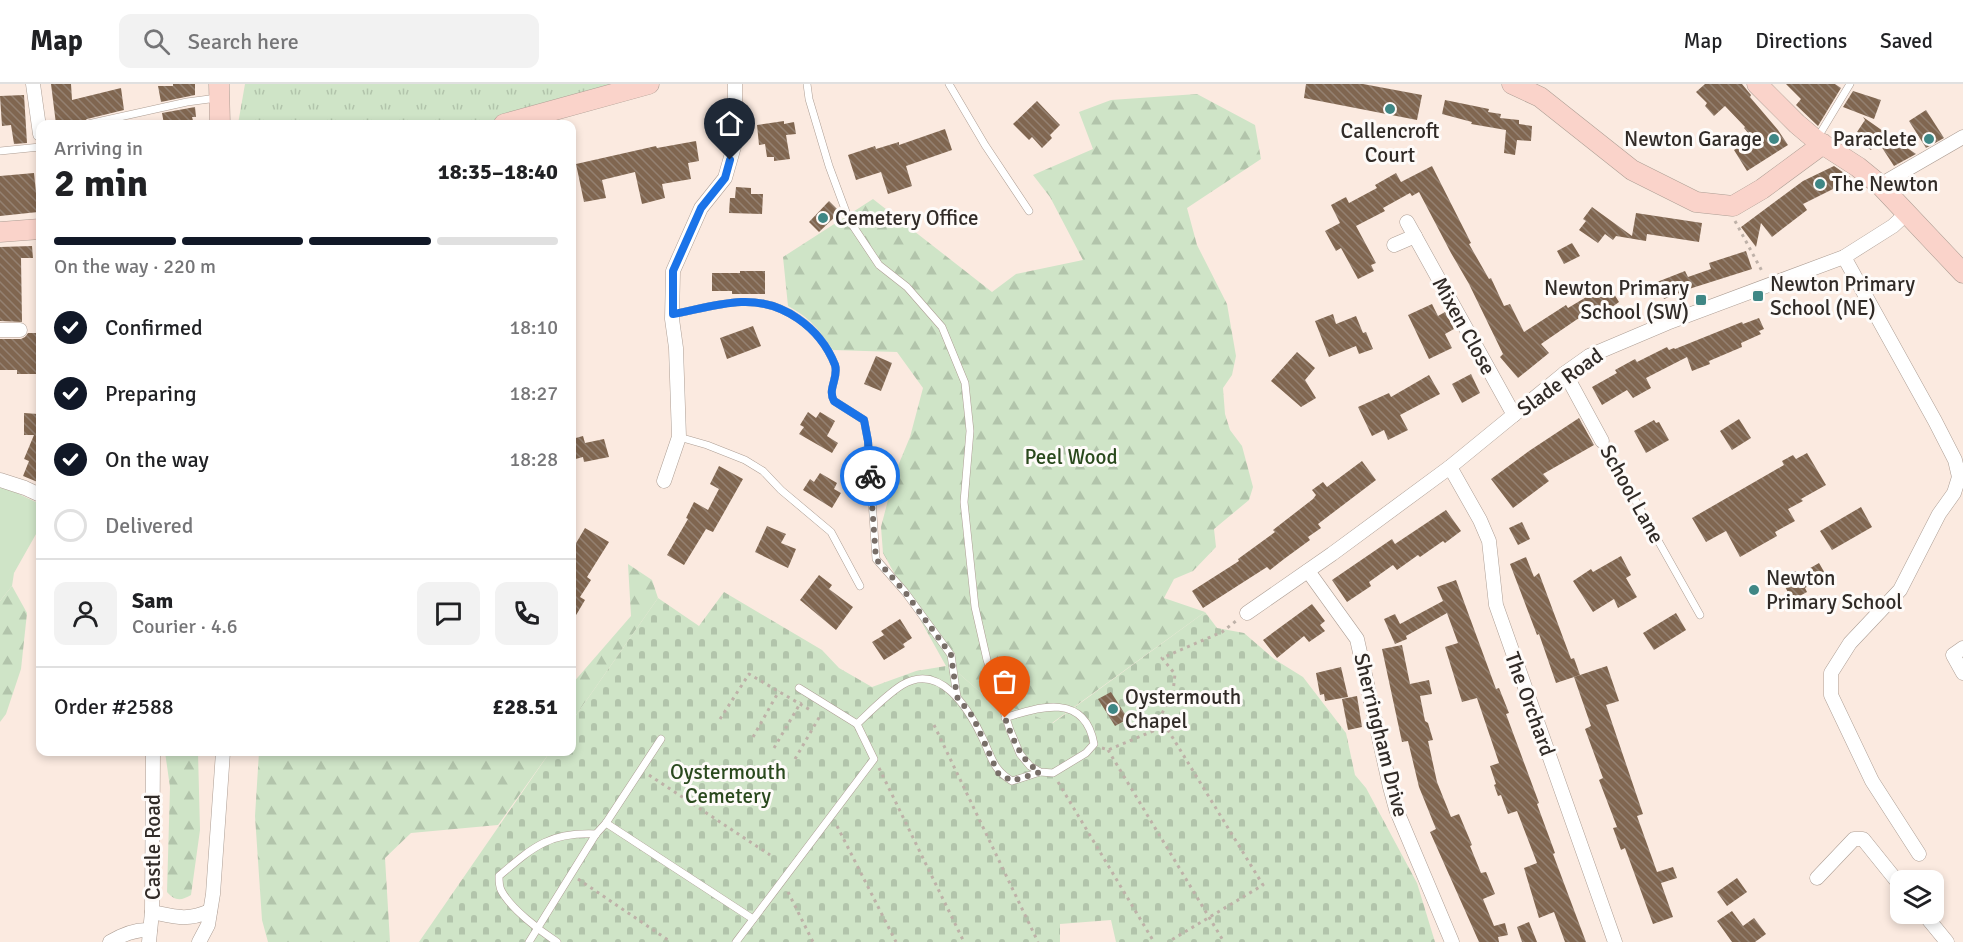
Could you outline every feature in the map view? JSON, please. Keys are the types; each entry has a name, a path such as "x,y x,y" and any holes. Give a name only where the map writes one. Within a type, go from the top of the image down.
{"street":[{"path":"33,84 38,120"},
{"path":"518,120 649,84"},
{"path":"664,481 679,437 673,271 701,208 725,178 735,143 735,84"},
{"path":"1512,84 1540,97 1632,170 1696,202 1733,206 1762,189 1820,142"},
{"path":"1757,84 1780,108 1820,142 1880,185 1963,273"},
{"path":"219,91 220,120"},
{"path":"1880,185 1960,138"},
{"name":"Slade Road","path":"1248,613 1450,468 1565,373 1589,356 1614,344 1844,257 1893,226 1906,214"},
{"name":"Mixen Close","path":"1407,222 1514,415"},
{"path":"0,232 36,229"},
{"path":"1394,245 1415,236"},
{"path":"1844,257 1935,421 1955,460 1959,477 1954,493 1939,514 1900,590 1850,643 1831,673 1831,695 1867,770 1919,854"},
{"path":"0,330 20,330"},
{"name":"School Lane","path":"1565,373 1602,441"},
{"name":"The Orchard","path":"1450,468 1480,520 1489,541 1496,606 1615,942"},
{"path":"0,480 36,493"},
{"name":"Sherringham Drive","path":"1308,571 1357,639 1396,809 1452,942"},
{"path":"1963,648 1953,656 1963,673"},
{"name":"Castle Road","path":"150,936 153,756"},
{"path":"200,940 208,925 210,910 217,850 223,756"},
{"path":"1817,878 1854,839 1863,839 1890,873"},
{"path":"152,912 185,918 195,917 210,910"},
{"path":"185,918 195,928 200,940"},
{"path":"1932,924 1947,942"},
{"path":"110,942 139,929 150,936"}],"lane":[{"path":"807,84 809,99 829,166 849,220 879,265 907,287 942,327 965,384 970,431 964,502 975,608 987,660 1005,718 1020,754 1030,766 1040,772"},
{"path":"949,84 985,146 1029,211"},
{"path":"1820,142 1850,84"},
{"path":"106,120 187,102 219,91"},
{"path":"0,151 36,147"},
{"path":"673,314 740,302 756,302 792,315 817,335 836,367 831,396 834,401 864,420 868,441 876,559 905,592 951,655 957,697"},
{"path":"679,437 745,460 763,471 781,490 831,532 860,586"},
{"name":"School Lane","path":"1602,441 1700,615"},
{"path":"857,724 902,685 917,679 935,679 957,697 973,717 998,773 1012,781 1040,772 1053,773 1086,753 1094,744 1088,726 1075,712 1055,706 1030,709 1005,718"},
{"path":"736,942 874,759 857,724 803,690"},
{"path":"529,942 596,834 606,823 661,739"},
{"path":"606,823 753,919"},
{"path":"556,942 537,929 500,889 499,876 525,855 554,837 576,833 596,834"}],"path":[{"path":"1735,222 1761,266"},
{"path":"1107,750 1153,731 1173,692 1175,674 1162,658 1222,632 1232,624"},
{"path":"720,719 749,674 832,723 838,712"},
{"path":"774,748 800,703 803,690"},
{"path":"753,737 779,691"},
{"path":"795,759 820,716"},
{"path":"1161,717 1263,885 1168,942"},
{"path":"934,725 1038,942"},
{"path":"1094,744 1107,750 1224,942"},
{"path":"874,759 964,942"},
{"path":"641,770 770,855"},
{"path":"1053,773 1154,942"},
{"path":"831,814 896,942"},
{"path":"571,874 671,942"},
{"path":"782,879 813,942"}],"green space":[{"path":"245,84 630,84 526,115 501,120 239,120"},
{"name":"Peel Wood","path":"1197,94 1255,125 1261,159 1187,208 1197,245 1227,304 1236,356 1232,375 1223,388 1225,414 1230,430 1242,446 1253,487 1249,500 1214,529 1216,547 1193,571 1174,579 1164,598 1205,612 1052,723 987,698 956,671 946,666 883,553 881,527 895,473 910,437 923,388 897,352 833,350 814,325 788,306 783,257 873,199 992,292 1016,274 1083,260 1050,197 1033,175 1093,149 1079,112 1111,100"},
{"path":"0,485 36,502 36,534 14,573 12,586 0,601"},
{"path":"628,564 652,580 658,598 576,715 576,679 631,616"},
{"path":"12,586 27,613 21,669 6,714 0,722 0,601"},
{"name":"Oystermouth Cemetery","path":"724,592 822,650 839,668 872,687 916,671 946,666 956,671 987,698 1053,723 1205,612 1217,628 1244,633 1274,659 1303,677 1346,733 1355,775 1366,788 1417,883 1435,942 1116,942 1111,920 1060,924 1060,942 419,942 547,756 576,756 576,715 658,598 699,626"},
{"path":"166,756 198,756 200,830 191,895 181,899 167,892 170,787"},
{"path":"259,756 547,756 498,825 411,833 385,858 390,942 268,942 262,920 255,816"}],"building":[{"path":"51,84 71,84 72,100 121,88 124,110 86,120 56,120"},
{"path":"173,84 195,84 195,95 161,102 158,86 173,86"},
{"name":"Callencroft Court","path":"1306,84 1363,84 1422,95 1417,120 1304,98"},
{"path":"1705,84 1742,84 1788,145 1747,171 1734,150 1753,139 1725,106 1714,116 1705,106 1707,103 1696,92"},
{"path":"1786,84 1835,84 1841,88 1818,126 1796,105 1801,99"},
{"path":"1853,91 1881,100 1874,119 1843,107"},
{"path":"24,95 27,143 14,144 11,125 2,126 0,96"},
{"path":"1445,100 1489,109 1488,112 1501,114 1500,118 1519,120 1519,124 1532,126 1531,141 1517,140 1515,155 1504,153 1506,130 1471,124 1472,122 1442,114"},
{"path":"1037,101 1060,125 1042,148 1032,137 1029,140 1013,124"},
{"path":"195,107 196,117 192,117 193,120 163,120 162,113"},
{"path":"1926,110 1944,138 1926,148 1909,121"},
{"path":"1863,117 1916,154 1894,166 1877,140 1871,150 1853,138 1865,120"},
{"path":"784,121 784,124 794,122 796,134 786,135 790,159 774,161 774,157 767,157 765,144 759,145 757,125"},
{"path":"945,129 952,150 906,166 912,186 888,194 881,172 856,180 848,155 875,146 876,149 899,142 899,145"},
{"path":"696,141 699,161 688,163 691,179 662,184 665,198 642,204 635,172 602,180 606,198 584,202 576,164 656,146 657,148"},
{"path":"1432,166 1471,243 1469,244 1489,279 1491,278 1504,306 1510,304 1524,332 1566,305 1568,308 1608,284 1619,302 1612,307 1616,313 1605,320 1597,308 1576,320 1541,344 1549,353 1518,378 1500,357 1503,354 1469,284 1419,192 1412,196 1410,193 1383,208 1385,211 1356,226 1376,263 1371,265 1374,271 1358,279 1341,248 1336,251 1325,231 1340,223 1331,205 1346,197 1349,203 1377,188 1375,185 1396,173 1401,182"},
{"path":"1834,166 1860,184 1841,192 1837,187 1803,204 1807,210 1772,237 1761,223 1756,247 1741,227 1803,181"},
{"path":"34,173 36,212 0,216 0,176"},
{"path":"736,187 751,188 751,194 763,194 762,214 729,213 730,198 735,198"},
{"name":"Cemetery Office","path":"829,201 840,212 819,232 809,222"},
{"path":"1592,207 1632,236 1636,213 1702,223 1699,242 1647,234 1646,241 1616,236 1613,240 1605,234 1598,243 1579,230 1586,221 1583,219"},
{"path":"1572,243 1580,256 1564,264 1557,251"},
{"path":"32,246 33,258 21,258 22,322 0,321 0,247"},
{"path":"1746,251 1752,269 1664,299 1657,282 1685,271 1688,277 1711,269 1709,263"},
{"path":"740,271 765,271 765,294 732,294 732,291 712,291 712,273 740,273"},
{"path":"1432,304 1438,316 1445,312 1454,329 1445,334 1452,348 1429,359 1408,315"},
{"path":"1333,314 1336,324 1356,316 1373,349 1359,354 1356,346 1329,357 1315,321"},
{"path":"1759,318 1764,329 1759,331 1761,334 1741,343 1742,347 1692,371 1687,357 1646,378 1651,388 1633,398 1627,390 1602,405 1592,387 1617,373 1615,370 1635,359 1637,362 1667,347 1669,350 1675,349 1742,322 1743,324"},
{"path":"753,326 761,346 727,359 720,338"},
{"path":"28,333 36,333 36,374 17,374 17,370 0,370 0,339 25,337"},
{"path":"1297,352 1315,368 1305,380 1316,398 1301,407 1271,381"},
{"path":"876,356 892,363 881,391 864,384"},
{"path":"1471,374 1480,393 1462,403 1452,384"},
{"path":"1429,375 1440,394 1400,415 1408,430 1388,440 1384,430 1372,436 1358,407 1389,393 1391,397"},
{"path":"808,412 816,418 820,412 835,421 827,436 838,443 832,453 799,434 804,427 800,425"},
{"path":"24,413 36,414 36,481 23,476 29,461 24,459 34,435 24,435"},
{"path":"1579,418 1594,445 1543,474 1549,481 1513,508 1491,479"},
{"path":"1739,419 1751,438 1732,450 1720,431"},
{"path":"1654,420 1656,423 1659,422 1669,440 1646,453 1634,431"},
{"path":"583,436 585,443 604,439 609,457 584,462 583,457 576,459 576,438"},
{"path":"1807,453 1826,485 1788,509 1795,521 1775,532 1777,536 1740,557 1726,531 1706,542 1692,518 1784,465 1782,461 1793,455 1796,459"},
{"path":"1362,461 1376,480 1318,524 1321,528 1308,537 1310,540 1270,570 1267,567 1203,608 1192,591 1239,561 1238,559 1275,532 1273,530 1313,499 1316,495 1312,490 1323,482 1327,487"},
{"path":"719,466 743,479 713,532 706,529 684,565 667,555 688,519 686,518 694,502 708,510 719,489 710,484"},
{"path":"820,473 837,483 834,489 841,493 832,508 803,490 810,479 814,482"},
{"path":"1861,507 1872,527 1832,550 1820,531"},
{"path":"1446,510 1461,531 1445,543 1443,541 1420,557 1418,555 1397,570 1393,565 1369,582 1371,586 1347,602 1332,580 1392,539 1395,544"},
{"path":"1522,522 1530,539 1518,545 1509,528"},
{"path":"767,526 786,534 781,543 796,549 788,568 755,552"},
{"path":"585,528 609,542 587,577 591,580 580,597 585,600 576,615 576,543"},
{"path":"1621,556 1631,575 1626,578 1637,597 1618,608 1614,599 1593,612 1573,581 1591,569 1593,572"},
{"path":"1526,557 1534,577 1539,573 1571,659 1574,658 1580,675 1556,683 1539,634 1537,635 1510,564"},
{"path":"1819,563 1826,575 1805,588 1807,592 1792,600 1781,579 1796,571 1798,575"},
{"path":"819,575 832,585 829,589 853,607 836,630 800,600"},
{"path":"1456,580 1496,689 1499,688 1509,713 1506,714 1539,803 1537,804 1555,853 1553,854 1586,942 1565,942 1554,912 1539,918 1524,868 1537,863 1517,811 1508,814 1501,795 1498,796 1494,785 1496,784 1490,766 1499,763 1477,698 1462,702 1445,647 1458,643 1447,613 1406,636 1407,639 1395,644 1384,619 1395,614 1400,624 1443,601 1437,587"},
{"path":"1312,604 1325,621 1320,625 1325,631 1309,642 1304,636 1277,658 1263,640"},
{"path":"1676,613 1686,630 1654,650 1643,633"},
{"path":"900,619 912,638 903,644 905,647 884,660 872,642 884,635 881,631"},
{"path":"1402,645 1410,684 1429,680 1432,694 1420,696 1425,721 1428,723 1433,740 1428,741 1437,782 1451,817 1459,814 1481,873 1486,872 1495,894 1483,899 1494,926 1505,923 1508,935 1498,937 1499,942 1479,942 1430,832 1436,829 1419,787 1408,741 1402,742 1382,649"},
{"path":"1607,666 1619,701 1606,705 1643,814 1637,816 1657,872 1673,867 1677,878 1661,883 1673,917 1653,924 1625,848 1621,850 1613,828 1617,827 1599,780 1603,778 1585,729 1591,726 1574,677"},
{"path":"1341,667 1348,697 1325,701 1324,694 1320,695 1316,673"},
{"name":"Oystermouth Chapel","path":"1111,692 1128,719 1115,726 1098,699"},
{"path":"1357,696 1362,727 1348,730 1342,699"},
{"path":"1737,878 1747,892 1727,906 1717,892"},
{"path":"1732,911 1743,926 1754,918 1766,934 1755,942 1732,942 1717,921"},
{"path":"1529,922 1537,942 1522,942 1517,927"}],"way so far":[{"path":"870,476 876,559 905,592 951,655 957,697 973,717 998,773 1012,781 1040,772 1030,766 1020,754 1005,718"}],"place":[{"name":"Callencroft Court","path":"1390,109"},
{"name":"Newton Garage","path":"1774,139"},
{"name":"Paraclete","path":"1929,139"},
{"name":"The Newton","path":"1820,184"},
{"name":"Cemetery Office","path":"823,218"},
{"name":"Newton Primary School (NE)","path":"1758,296"},
{"name":"Newton Primary School (SW)","path":"1701,300"},
{"name":"Newton Primary School","path":"1754,590"},
{"name":"Oystermouth Chapel","path":"1113,709"}],"route":[{"path":"730,160 725,178 701,208 673,271 673,314 740,302 756,302 772,306 806,324 817,335 836,367 836,376 831,390 834,401 864,420 870,476"}]}
